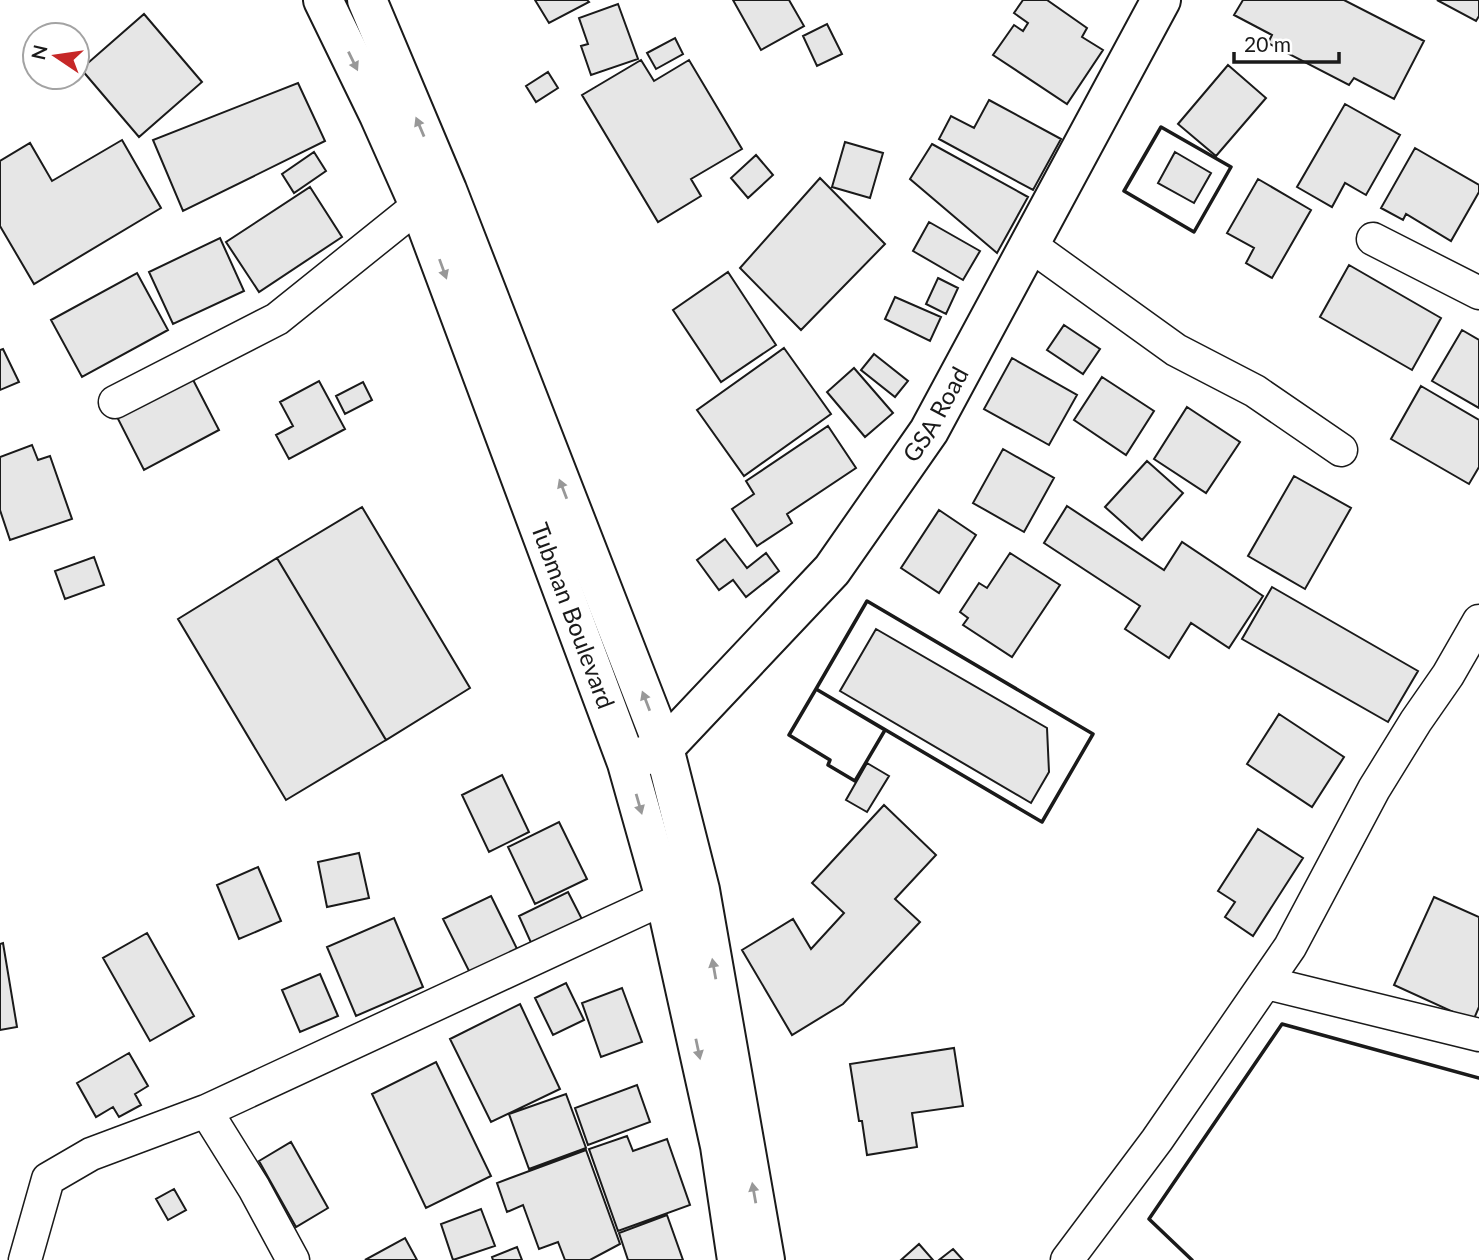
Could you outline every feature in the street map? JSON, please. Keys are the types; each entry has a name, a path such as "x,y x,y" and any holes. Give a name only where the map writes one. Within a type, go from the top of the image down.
{"main road":[{"name":"Tubman Boulevard","path":"323,0 419,205 627,763 665,898 720,1146 737,1260"},
{"name":"Tubman Boulevard","path":"367,0 447,190 664,748 700,890 765,1260"},
{"name":"GSA Road","path":"627,763 664,748 832,570 929,430 1161,0"}],"street":[{"path":"115,402 277,318 419,205"},
{"path":"1373,239 1479,293"},
{"path":"1030,245 1176,350 1255,391 1341,450"},
{"path":"1067,1260 1157,1140 1211,1058 1267,983 1290,947 1374,789 1448,675 1479,621"},
{"path":"25,1260 48,1179 91,1154 206,1111 665,898"},
{"path":"1267,983 1479,1035"},
{"path":"206,1111 254,1188 293,1260"}],"building":[{"path":"535,0 587,0 589,2 549,23"},
{"path":"733,0 789,0 804,26 761,50"},
{"path":"1023,0 1047,0 1087,28 1082,37 1103,50 1067,104 993,55 1014,25 1023,31 1028,23 1014,13"},
{"path":"1243,0 1344,0 1424,41 1394,99 1354,78 1349,85 1268,43 1272,35 1234,15"},
{"path":"1437,0 1479,0 1479,16 1476,21"},
{"path":"618,4 638,59 591,75 581,46 588,44 579,18"},
{"path":"144,14 202,82 139,137 91,81 91,60"},
{"path":"827,24 842,54 817,66 803,36"},
{"path":"675,38 683,54 656,69 647,53"},
{"path":"641,60 654,81 689,60 742,149 691,179 701,196 658,222 582,95"},
{"path":"1228,65 1266,98 1216,156 1178,124"},
{"path":"548,72 558,88 536,102 526,86"},
{"path":"298,83 325,141 183,211 153,140"},
{"path":"989,100 1061,139 1033,190 939,139 951,116 974,128"},
{"path":"1345,104 1400,135 1366,195 1345,183 1332,207 1297,187"},
{"path":"122,140 161,208 34,284 0,226 0,161 30,143 52,181"},
{"path":"845,142 883,153 870,198 832,187"},
{"path":"932,144 1028,197 997,253 910,179"},
{"path":"1415,148 1479,185 1479,192 1451,241 1406,214 1403,220 1381,208"},
{"path":"314,152 326,171 294,193 282,174"},
{"path":"1175,152 1211,173 1194,203 1158,183"},
{"path":"756,155 773,175 748,198 731,178"},
{"path":"820,178 885,244 801,330 740,268"},
{"path":"1258,179 1311,210 1272,278 1246,263 1254,248 1227,233"},
{"path":"310,187 342,237 259,292 226,242"},
{"path":"929,222 980,251 963,280 913,251"},
{"path":"220,238 244,291 173,324 149,272"},
{"path":"1349,265 1441,318 1412,370 1320,317"},
{"path":"728,272 776,345 721,382 673,310"},
{"path":"137,273 168,330 82,377 51,320"},
{"path":"938,278 958,288 946,314 926,304"},
{"path":"895,297 941,317 930,341 885,319"},
{"path":"1064,325 1100,349 1083,374 1047,350"},
{"path":"1462,330 1479,340 1479,408 1432,381"},
{"path":"784,348 831,414 744,476 697,410"},
{"path":"3,349 19,382 0,390 0,350"},
{"path":"874,354 908,381 895,397 861,370"},
{"path":"1012,358 1077,395 1049,445 984,409"},
{"path":"854,368 893,413 865,437 827,392"},
{"path":"189,372 219,430 144,470 114,411"},
{"path":"1102,377 1154,411 1126,455 1074,420"},
{"path":"319,381 345,429 289,459 276,435 293,426 280,402"},
{"path":"363,382 372,400 345,414 336,396"},
{"path":"1421,386 1479,420 1479,467 1469,484 1391,439"},
{"path":"1187,407 1240,442 1206,493 1154,459"},
{"path":"828,426 856,468 787,514 792,523 757,546 732,509 754,494 746,481"},
{"path":"32,445 38,460 50,456 72,519 10,540 0,510 0,457"},
{"path":"1003,449 1054,478 1024,532 973,503"},
{"path":"1147,461 1183,493 1142,540 1105,507"},
{"path":"1294,476 1351,508 1305,589 1248,556"},
{"path":"1067,506 1164,570 1182,542 1263,596 1229,648 1191,623 1169,658 1125,629 1140,606 1044,543"},
{"path":"362,507 470,688 386,740 277,558"},
{"path":"939,510 976,535 939,593 901,568"},
{"path":"725,539 747,568 766,553 779,571 746,597 733,580 719,590 697,560"},
{"path":"1010,553 1060,585 1012,657 963,625 968,618 960,612 979,583 987,588"},
{"path":"94,557 104,585 65,599 55,571"},
{"path":"277,558 386,740 286,800 178,619"},
{"path":"1272,587 1418,671 1388,722 1242,639"},
{"path":"876,629 1047,728 1049,772 1031,803 840,691"},
{"path":"1279,714 1344,757 1312,807 1247,764"},
{"path":"867,763 889,776 867,812 846,800"},
{"path":"502,775 529,832 489,852 462,795"},
{"path":"884,805 936,855 895,899 920,922 843,1004 792,1035 742,950 793,919 811,949 844,913 812,883"},
{"path":"559,822 587,879 535,904 508,847"},
{"path":"1258,829 1303,858 1253,936 1225,917 1235,902 1218,891"},
{"path":"359,853 369,898 327,907 318,862"},
{"path":"258,867 281,921 239,939 217,885"},
{"path":"568,892 588,931 537,956 519,916"},
{"path":"491,896 521,957 474,981 443,919"},
{"path":"1434,897 1479,917 1479,1007 1473,1021 1394,985"},
{"path":"394,918 423,987 356,1016 327,947"},
{"path":"147,933 194,1016 150,1041 103,958"},
{"path":"3,943 17,1027 0,1030 0,944"},
{"path":"320,974 338,1016 300,1032 282,990"},
{"path":"566,983 584,1020 553,1035 535,998"},
{"path":"622,988 642,1042 601,1057 582,1003"},
{"path":"520,1004 560,1089 491,1122 450,1039"},
{"path":"954,1048 963,1106 912,1113 917,1147 867,1155 850,1064"},
{"path":"129,1053 148,1086 135,1094 141,1105 119,1117 113,1107 96,1117 77,1083"},
{"path":"436,1062 491,1176 426,1208 372,1094"},
{"path":"637,1085 650,1122 588,1145 575,1108"},
{"path":"566,1094 586,1148 529,1169 509,1114"},
{"path":"627,1136 633,1151 667,1139 690,1205 618,1231 589,1149"},
{"path":"291,1142 328,1208 296,1227 259,1161"},
{"path":"586,1150 620,1244 590,1260 565,1260 558,1242 539,1249 523,1205 507,1212 497,1183"},
{"path":"174,1189 186,1210 168,1220 156,1199"},
{"path":"481,1209 495,1246 453,1260 441,1224"},
{"path":"667,1215 683,1260 628,1260 619,1233"},
{"path":"405,1238 417,1260 365,1260"},
{"path":"919,1244 933,1260 901,1260"},
{"path":"517,1247 522,1260 493,1260 492,1257"},
{"path":"953,1249 963,1260 939,1260"}],"wall":[{"path":"1161,127 1231,167 1194,232 1124,191 1161,127"},
{"path":"867,601 1093,734 1042,822 816,689 867,601"},
{"path":"816,689 885,730 855,781 828,765 830,760 789,735 816,689"},
{"path":"1192,1260 1149,1219 1282,1024 1479,1078"}]}
